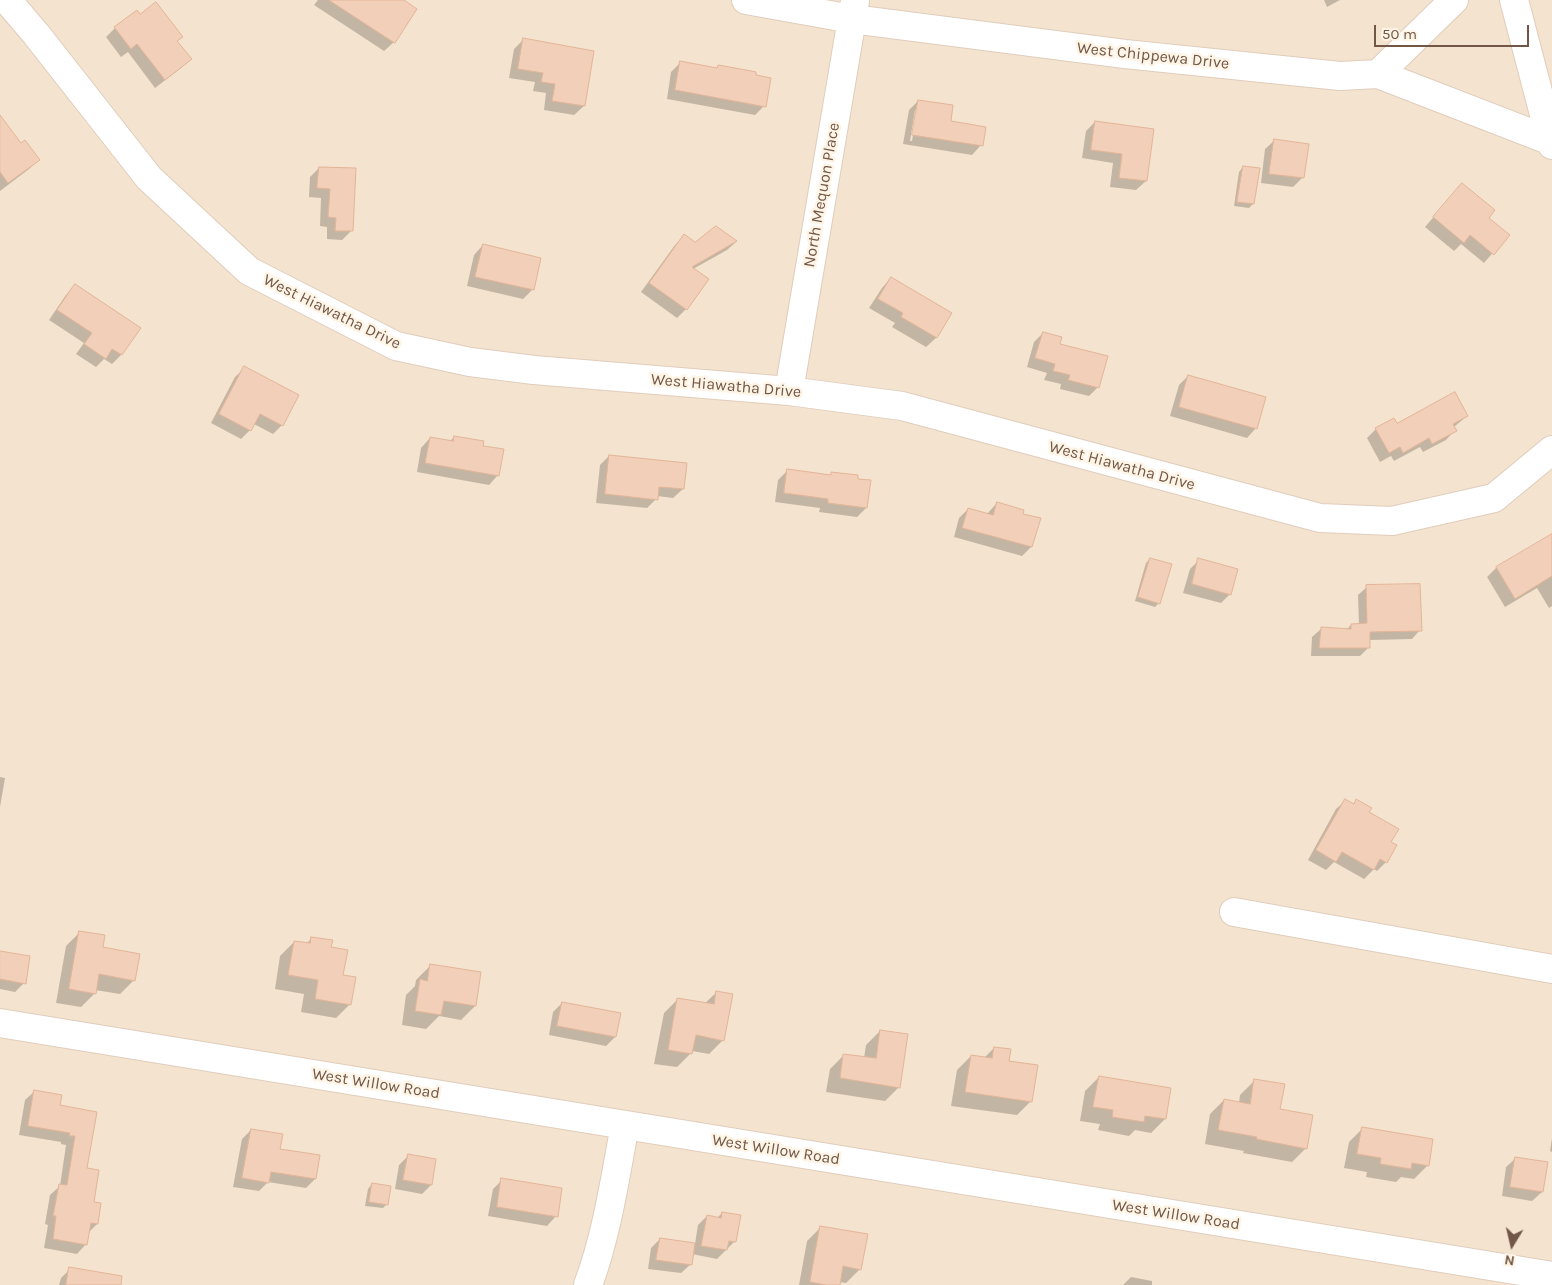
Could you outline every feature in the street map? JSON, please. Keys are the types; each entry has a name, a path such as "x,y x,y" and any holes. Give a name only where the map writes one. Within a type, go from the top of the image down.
{"street":[{"name":"West Hiawatha Drive","path":"7,0 36,34 148,178 248,271 396,346 470,362 534,370 789,391 902,406 1320,518 1392,521 1494,498 1552,450"},
{"name":"West Chippewa Drive","path":"746,0 854,9 1125,54 1340,76 1378,74 1551,143"},
{"path":"1378,74 1454,0"},
{"path":"1514,0 1551,143"},
{"name":"North Mequon Place","path":"789,391 854,9"},
{"path":"1234,912 1552,969"},
{"name":"West Willow Road","path":"0,1023 1552,1276"},
{"path":"588,1285 595,1267 605,1224 625,1125"}],"shaded area":[{"path":"0,0 1552,0 1552,1285 0,1285"}],"building":[{"path":"329,0 404,0 417,9 395,43"},
{"path":"156,2 183,37 177,41 192,59 165,80 137,44 131,49 114,27 137,10 140,14"},
{"path":"523,38 594,51 585,106 552,101 555,84 541,82 543,73 518,69"},
{"path":"680,61 717,68 718,65 746,70 756,72 756,75 771,78 766,107 675,90"},
{"path":"918,100 953,105 951,121 986,127 983,146 912,135"},
{"path":"0,115 21,143 25,140 40,160 8,183 0,172"},
{"path":"1095,121 1154,129 1147,181 1119,178 1122,154 1091,150"},
{"path":"1274,139 1309,144 1304,178 1269,174"},
{"path":"1243,166 1260,168 1254,204 1237,202"},
{"path":"319,167 356,168 353,231 335,231 336,218 328,217 330,189 317,188"},
{"path":"1462,183 1495,210 1489,218 1510,235 1494,255 1470,235 1464,243 1433,217"},
{"path":"716,226 737,241 692,267 709,279 687,310 649,283 684,234 695,242"},
{"path":"483,244 541,258 534,290 475,277"},
{"path":"891,277 952,313 937,338 901,317 903,313 878,299"},
{"path":"75,284 141,328 122,355 112,349 106,359 84,344 92,333 57,310"},
{"path":"1043,332 1062,337 1060,344 1108,356 1099,388 1068,380 1070,375 1053,371 1055,364 1035,358"},
{"path":"244,366 299,395 283,426 260,414 251,431 219,414"},
{"path":"1188,375 1266,397 1257,429 1179,407"},
{"path":"1455,392 1468,416 1453,424 1457,431 1432,444 1429,438 1403,453 1400,447 1389,453 1375,428 1394,418 1397,423"},
{"path":"454,436 484,441 483,446 504,449 499,476 425,463 430,437 453,441"},
{"path":"609,455 687,463 684,489 659,487 658,500 605,494"},
{"path":"787,469 831,475 831,472 858,475 858,479 871,480 867,508 828,503 828,499 784,493"},
{"path":"997,502 1024,510 1023,514 1041,518 1032,547 962,528 968,508 993,515"},
{"path":"1552,534 1552,576 1515,599 1496,567"},
{"path":"1150,558 1172,564 1160,604 1138,597"},
{"path":"1198,558 1238,569 1231,595 1192,584"},
{"path":"1420,584 1422,631 1370,632 1370,648 1319,648 1321,627 1351,629 1351,624 1367,623 1366,585"},
{"path":"1345,799 1354,804 1356,799 1372,808 1369,812 1399,829 1391,842 1397,845 1387,863 1380,859 1374,870 1342,852 1336,862 1316,850"},
{"path":"79,931 105,935 103,947 140,954 135,981 99,974 96,994 69,989"},
{"path":"311,937 333,940 331,947 348,950 343,975 356,977 351,1005 315,999 318,980 288,975 294,941 310,943"},
{"path":"0,951 30,956 26,984 0,979"},
{"path":"430,964 481,972 476,1006 444,1001 441,1015 415,1011 420,979 427,981"},
{"path":"716,991 733,994 724,1041 696,1035 692,1054 668,1050 677,998 714,1004"},
{"path":"562,1002 621,1013 616,1037 557,1026"},
{"path":"880,1030 908,1034 900,1088 840,1078 843,1054 876,1058"},
{"path":"994,1047 1011,1049 1009,1061 1038,1065 1032,1102 965,1092 971,1055 992,1058"},
{"path":"1099,1076 1171,1088 1166,1119 1145,1116 1144,1122 1112,1117 1113,1110 1093,1107"},
{"path":"1254,1079 1285,1084 1280,1109 1313,1115 1307,1149 1218,1130 1224,1099 1250,1104"},
{"path":"34,1090 62,1095 60,1105 97,1112 87,1168 99,1170 94,1202 101,1203 98,1224 91,1223 87,1245 53,1239 56,1216 53,1216 59,1184 67,1185 75,1136 69,1136 70,1133 28,1126"},
{"path":"1362,1127 1433,1139 1429,1166 1412,1163 1411,1169 1380,1164 1381,1158 1357,1154"},
{"path":"251,1129 283,1134 280,1149 320,1155 316,1179 271,1172 269,1183 242,1178"},
{"path":"408,1154 436,1159 432,1185 403,1180"},
{"path":"1515,1157 1548,1162 1543,1192 1510,1187"},
{"path":"501,1178 562,1188 558,1217 497,1207"},
{"path":"372,1183 391,1186 388,1205 369,1202"},
{"path":"722,1212 741,1215 736,1242 729,1241 727,1250 701,1246 707,1215 721,1218"},
{"path":"820,1226 868,1234 861,1270 843,1266 840,1285 810,1282"},
{"path":"660,1238 695,1243 692,1265 656,1260"},
{"path":"69,1267 122,1276 121,1285 66,1285"}]}
